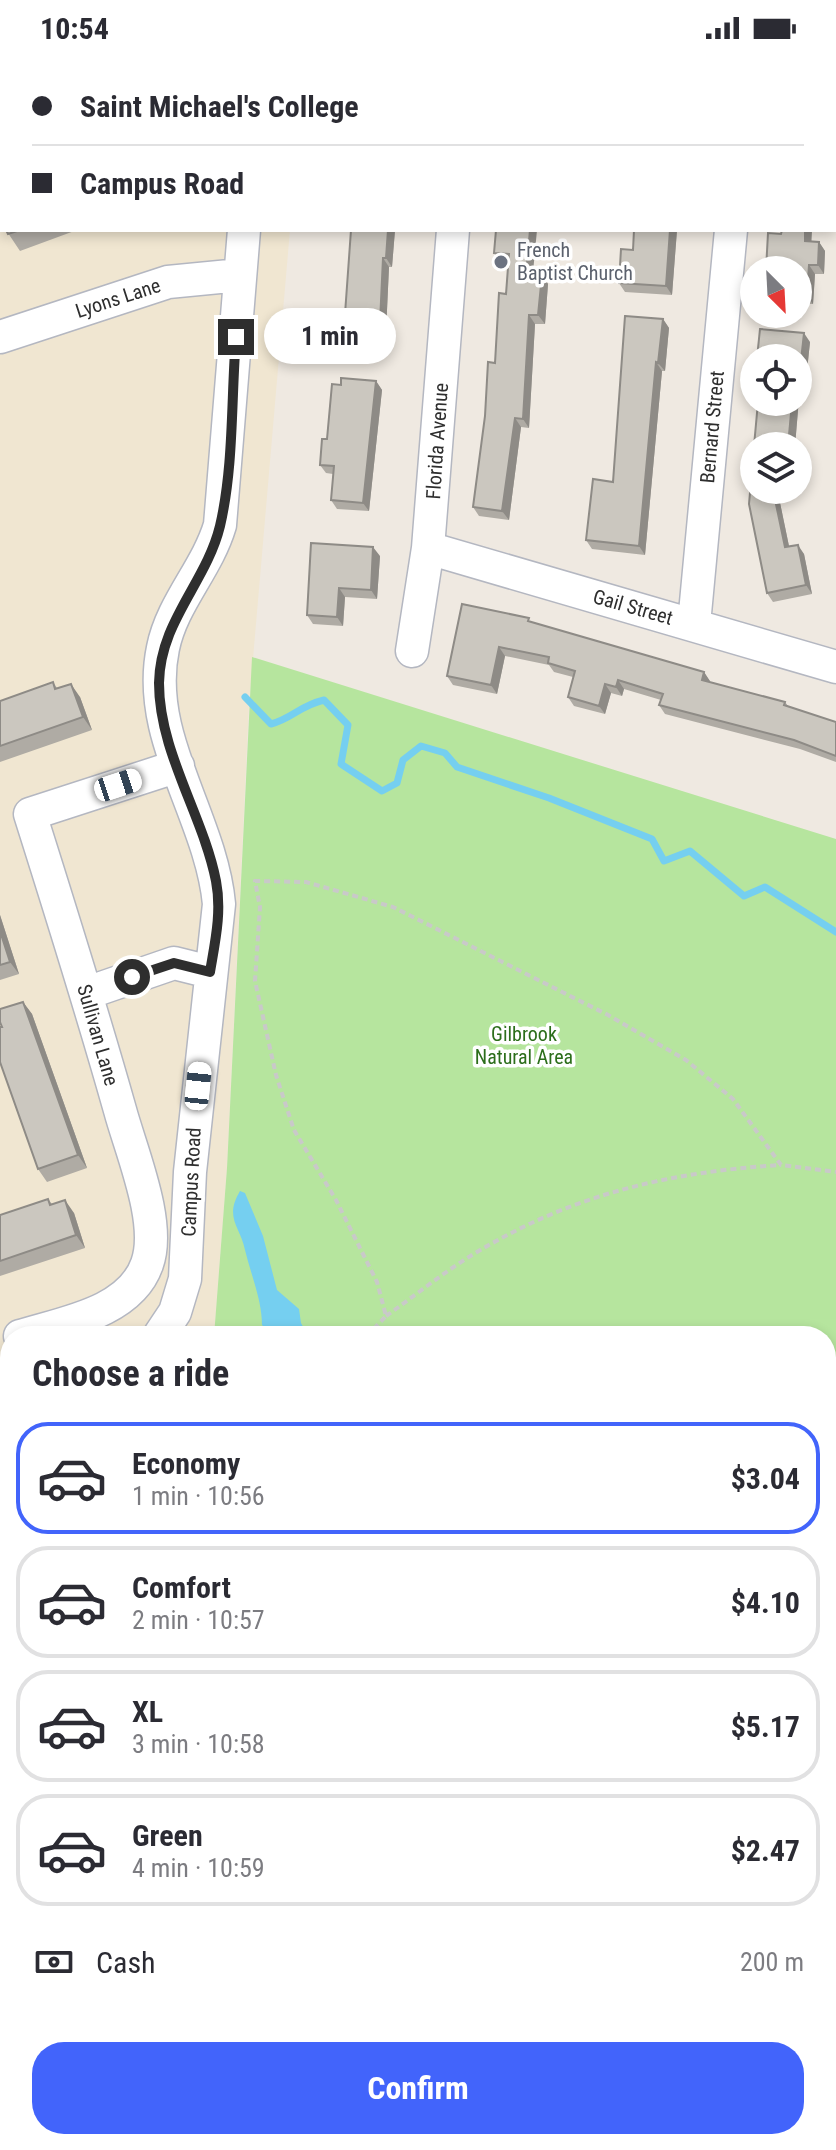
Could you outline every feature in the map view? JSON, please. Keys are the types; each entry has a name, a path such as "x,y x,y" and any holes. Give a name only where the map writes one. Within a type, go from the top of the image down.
{"street":[{"name":"Campus Road","path":"166,1326 175,1312 185,1279 190,1172 210,972 218,923 217,883 178,766 160,698 161,664 170,627 206,563 220,525 244,232"},
{"name":"Florida Avenue","path":"412,651 428,548 453,232"},
{"name":"Bernard Street","path":"694,624 731,232"},
{"name":"Lyons Lane","path":"0,337 168,282 240,275"},
{"name":"Gail Street","path":"428,548 836,667"},
{"name":"Sullivan Lane","path":"52,1326 88,1315 111,1303 138,1280 147,1265 151,1247 147,1210 87,993 30,814 178,766"},
{"path":"87,993 174,963 210,972"}],"path":[{"path":"386,1316 377,1282 357,1241 294,1130 276,1075 255,981 260,907 255,881 306,882 393,907 608,1015 686,1060 733,1099 781,1165"},
{"path":"376,1326 386,1316 476,1253 567,1207 619,1188 706,1170 781,1165 836,1172"}],"shaded area":[{"path":"0,232 290,232 249,705 227,1168 215,1326 0,1326"}],"green space":[{"name":"Gilbrook Natural Area","path":"252,657 836,839 836,1326 215,1326 227,1168"}],"water":[{"path":"240,1191 245,1193 263,1236 277,1290 299,1309 303,1326 262,1325 256,1288 233,1215"}],"building":[{"path":"351,232 388,232 386,258 383,258 379,344 343,342"},
{"path":"496,232 530,232 526,274 542,275 538,315 529,315 523,419 515,418 502,511 473,507 485,416 488,362 495,363 499,293 506,294 509,254 494,253"},
{"path":"634,232 670,232 666,286 619,283 621,249 633,250"},
{"path":"805,232 805,241 819,242 818,265 812,265 812,256 767,256 768,233"},
{"path":"625,316 663,319 656,362 639,546 586,540 593,479 613,482"},
{"path":"760,329 804,333 803,344 758,344"},
{"path":"341,378 376,381 363,503 331,500 334,466 320,465 322,439 327,439 332,384 341,385"},
{"path":"757,416 791,416 789,432 755,432"},
{"path":"749,504 776,504 785,547 798,545 806,585 767,593"},
{"path":"311,543 373,547 371,590 339,588 337,617 307,615"},
{"path":"462,604 529,618 528,621 704,672 702,680 785,702 784,705 836,722 836,756 794,740 659,705 663,694 618,680 616,687 605,684 599,706 568,697 575,671 548,663 549,657 499,647 491,685 447,676"},
{"path":"53,682 55,689 71,684 83,717 0,746 0,701"},
{"path":"0,931 10,962 0,965"},
{"path":"23,1002 78,1155 38,1169 0,1062 0,1009"},
{"path":"48,1199 50,1205 65,1200 76,1235 0,1261 0,1215"}],"waterway":[{"path":"245,697 271,724 324,700 348,725 341,764 382,791 397,783 403,760 421,746 445,753 457,767 549,798 652,839 664,861 690,851 744,896 765,887 836,932"}],"place":[{"name":"French Baptist Church","path":"501,262"}],"route":[{"path":"132,977 174,963 210,972 218,923 217,883 170,743 159,681 163,646 170,627 202,571 220,525 236,337"}]}
